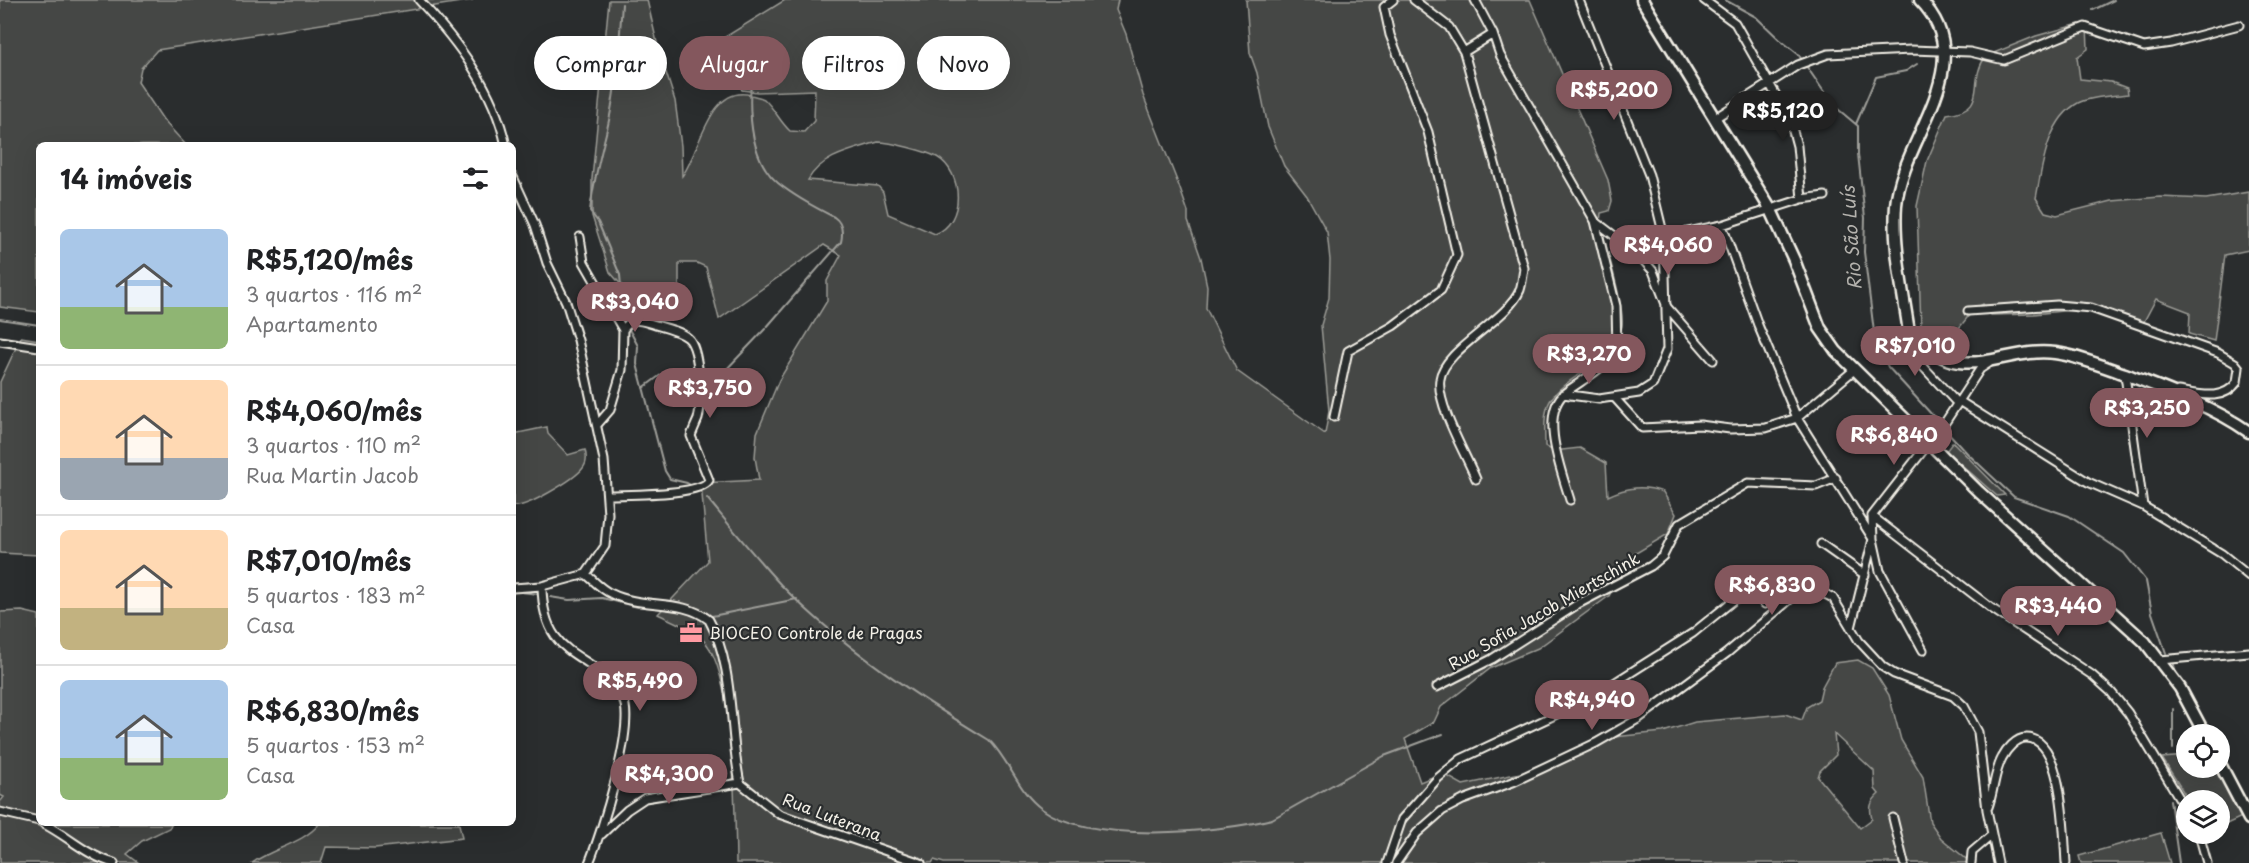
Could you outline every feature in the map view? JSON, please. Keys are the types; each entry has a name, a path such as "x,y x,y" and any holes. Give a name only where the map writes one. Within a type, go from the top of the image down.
{"main road":[{"path":"1642,0 1771,210 1794,260 1820,328 1836,351 1927,443 2131,628 2160,660 2180,688 2199,724"},
{"path":"1920,0 1941,29 1943,52 1937,94 1912,152 1896,202 1896,225 1909,332 1943,357 1959,362 2029,352 2055,353 2163,388 2235,422 2249,432"},
{"path":"2227,778 2249,819"}],"street":[{"path":"419,0 461,47 494,106 505,142"},
{"path":"1334,417 1348,351 1393,326 1441,290 1457,255 1428,132 1390,35 1384,7 1393,0"},
{"path":"1414,0 1449,27 1464,52 1524,268 1520,291 1493,322 1451,357 1440,378 1443,402 1476,478"},
{"path":"1475,0 1493,34 1500,55 1595,221 1616,306 1617,351 1597,371 1563,394 1554,412 1553,438 1570,500"},
{"path":"1563,394 1599,399 1639,393 1653,384 1667,348 1664,237 1649,175 1579,0"},
{"path":"1704,0 1736,22 1790,120 1797,146 1802,199"},
{"path":"1715,118 1798,65 1815,57 1911,50 1970,52 2004,60 2085,27 2137,45 2153,46 2239,26"},
{"path":"1464,52 1493,34"},
{"path":"516,184 535,225 547,263 566,302 578,340 588,394 597,425 608,495 605,546 586,573 542,586 516,588"},
{"path":"1664,237 1722,225 1802,199 1825,196"},
{"path":"1595,221 1637,254 1653,271 1667,308 1713,360"},
{"path":"1722,225 1762,335 1797,418 1873,539 1851,628"},
{"path":"580,237 584,262 623,330"},
{"path":"1968,311 2057,305 2091,308 2218,353 2239,368 2237,382 2221,394 2206,395 2163,388"},
{"path":"597,425 610,410 622,370 623,330 628,322 637,319 679,333 693,344 698,364 698,418 691,436 709,480 703,487 671,492 608,495"},
{"path":"1909,332 1917,360 1958,402 2088,482 2143,506 2222,554 2249,576"},
{"path":"0,340 36,346"},
{"path":"1923,650 1880,572 1873,539 1872,516 1946,421 1980,369 1999,357"},
{"path":"1614,397 1642,428 1701,425 1730,429 1757,428 1797,418 1854,370"},
{"path":"2125,375 2143,506"},
{"name":"Rua Sofia Jacob Miertschink","path":"1437,687 1492,659 1571,609 1651,566 1664,556 1679,524 1748,483 1816,486 1836,478"},
{"path":"1872,516 1991,608 2092,675 2111,692 2128,713 2176,793"},
{"path":"1821,544 1865,575"},
{"path":"586,573 612,594 678,607 701,614 709,620 728,685 734,753 740,783 645,798 627,810 601,836"},
{"path":"542,586 542,610 549,629 571,654 585,662 614,686 627,713 601,836 589,863"},
{"path":"1387,863 1402,819 1438,778 1461,759 1589,699 1692,633 1745,591 1752,593 1765,604 1797,593 1816,592 1833,598 1871,656 1883,667 1894,674 1953,696 1964,706 1978,732 1987,810 1998,863"},
{"path":"1396,863 1417,833 1442,811 1463,800 1534,772 1638,720 1718,659 1797,593"},
{"path":"2160,660 2249,652"},
{"path":"1987,810 2002,758 2017,741 2026,738 2036,740 2053,760 2060,795 2066,863"},
{"name":"Rua Luterana","path":"740,783 779,814 921,863"},
{"path":"0,812 36,820"},
{"path":"1893,818 1904,863"},
{"path":"48,826 68,837 85,852 114,863"},
{"path":"1971,863 1972,852 1992,835"},
{"path":"2202,844 2207,863"}],"shaded area":[{"path":"0,0 473,0 157,50 141,68 138,82 164,121 183,142 36,142 36,312 0,307"},
{"path":"609,0 647,0 655,36 606,36"},
{"path":"785,0 1118,0 1116,10 1126,34 1143,95 1188,212 1188,221 1201,258 1207,286 1206,308 1237,371 1325,434 1329,411 1321,325 1329,298 1330,260 1327,232 1307,196 1284,166 1268,127 1257,73 1250,53 1246,0 1530,0 1608,180 1612,201 1609,211 1601,213 1600,222 1618,291 1622,317 1618,339 1611,350 1558,391 1550,401 1545,417 1545,446 1553,451 1580,448 1606,463 1608,496 1635,488 1649,488 1663,492 1676,514 1668,534 1631,556 1609,596 1538,648 1491,668 1441,707 1434,722 1405,739 1420,782 1442,773 1463,785 1530,771 1594,739 1663,732 1695,722 1785,714 1802,720 1807,707 1819,700 1822,687 1835,663 1858,660 1872,668 1889,695 1901,740 1923,777 1930,822 1941,838 1971,863 944,863 934,860 932,863 736,863 732,753 729,723 718,669 710,649 700,637 658,614 708,561 701,483 759,480 755,457 757,433 779,380 827,301 827,281 841,255 824,245 719,319 706,267 697,263 679,263 679,285 669,315 656,319 637,303 610,272 592,216 592,179 600,90 667,90 667,76 675,101 682,176 715,110 725,100 737,94 764,99 790,131 804,132 814,121 815,90 757,92 742,90 790,90 790,36 727,36","holes":["884,142 925,152 946,164 956,185 957,197 952,219 945,228 935,234 888,214 883,192 878,186 808,180 821,165 830,159 849,151","1834,734 1874,771 1875,789 1879,794 1871,805 1872,819 1860,828 1818,777 1820,771 1836,755"]},
{"path":"2079,24 2087,26 2088,49 2077,57 2080,79 2111,82 2127,88 2128,94 2090,99 2078,103 2059,121 2048,145 2036,198 2045,212 2057,215 2112,201 2160,197 2206,199 2249,192 2249,250 2225,255 2214,341 2189,334 2190,312 2156,299 2142,325 2081,309 2034,314 1991,315 1983,304 1974,309 1952,337 1941,337 1935,345 1921,328 1917,206 1927,161 1947,114 1969,106 1976,93 1980,66 1986,56 2036,36"},
{"path":"21,337 36,340 36,555 0,553 0,382"},
{"path":"547,427 548,434 568,455 585,450 585,464 578,473 550,492 516,506 516,433"},
{"path":"1953,442 2005,495 1997,496 1946,451"},
{"path":"22,611 36,614 36,826 170,826 142,841 127,854 139,863 0,863 0,802 4,797 0,795 0,612"},
{"path":"2176,757 2176,778 2224,778 2244,816 2230,822 2230,790 2182,790 2162,758"},
{"path":"317,826 459,826 462,838 375,848 326,847 321,863 252,863 297,841"},
{"path":"2161,833 2170,863 2081,863 2079,856"}],"waterway":[{"name":"Rio São Luís","path":"1725,0 1756,17 1798,54 1833,105 1858,126 1858,154 1865,218 1864,252 1875,340 1888,367 1968,454 2014,497 2069,516 2124,553 2146,581 2152,613 2166,653"},
{"path":"2093,10 2114,0"},
{"path":"622,4 614,95 590,211 598,222 620,275 624,318"},
{"path":"1856,124 1876,77 1906,71 1917,64"},
{"path":"702,389 723,373 766,328 842,239 842,228 837,219 798,197 778,183 767,171 754,139 751,90"},
{"path":"0,319 36,325"},
{"path":"630,331 638,346 637,364 665,471 670,479 694,487"},
{"path":"643,388 662,374 676,378 694,388"},
{"path":"707,498 771,574 804,608 880,669 989,740 1034,802 1063,820 1090,827 1154,832 1219,828 1272,819 1384,756 1443,734"},
{"path":"516,591 538,594"},
{"path":"550,597 569,600 602,598 638,607"},
{"path":"712,616 797,599"},
{"name":"Rio São Luís","path":"2174,665 2176,674"},
{"name":"Rio São Luís","path":"2173,709 2173,749"},
{"name":"Rio São Luís","path":"2170,800 2179,863"}],"place":[{"name":"BIOCEO Controle de Pragas","path":"691,633"}]}
